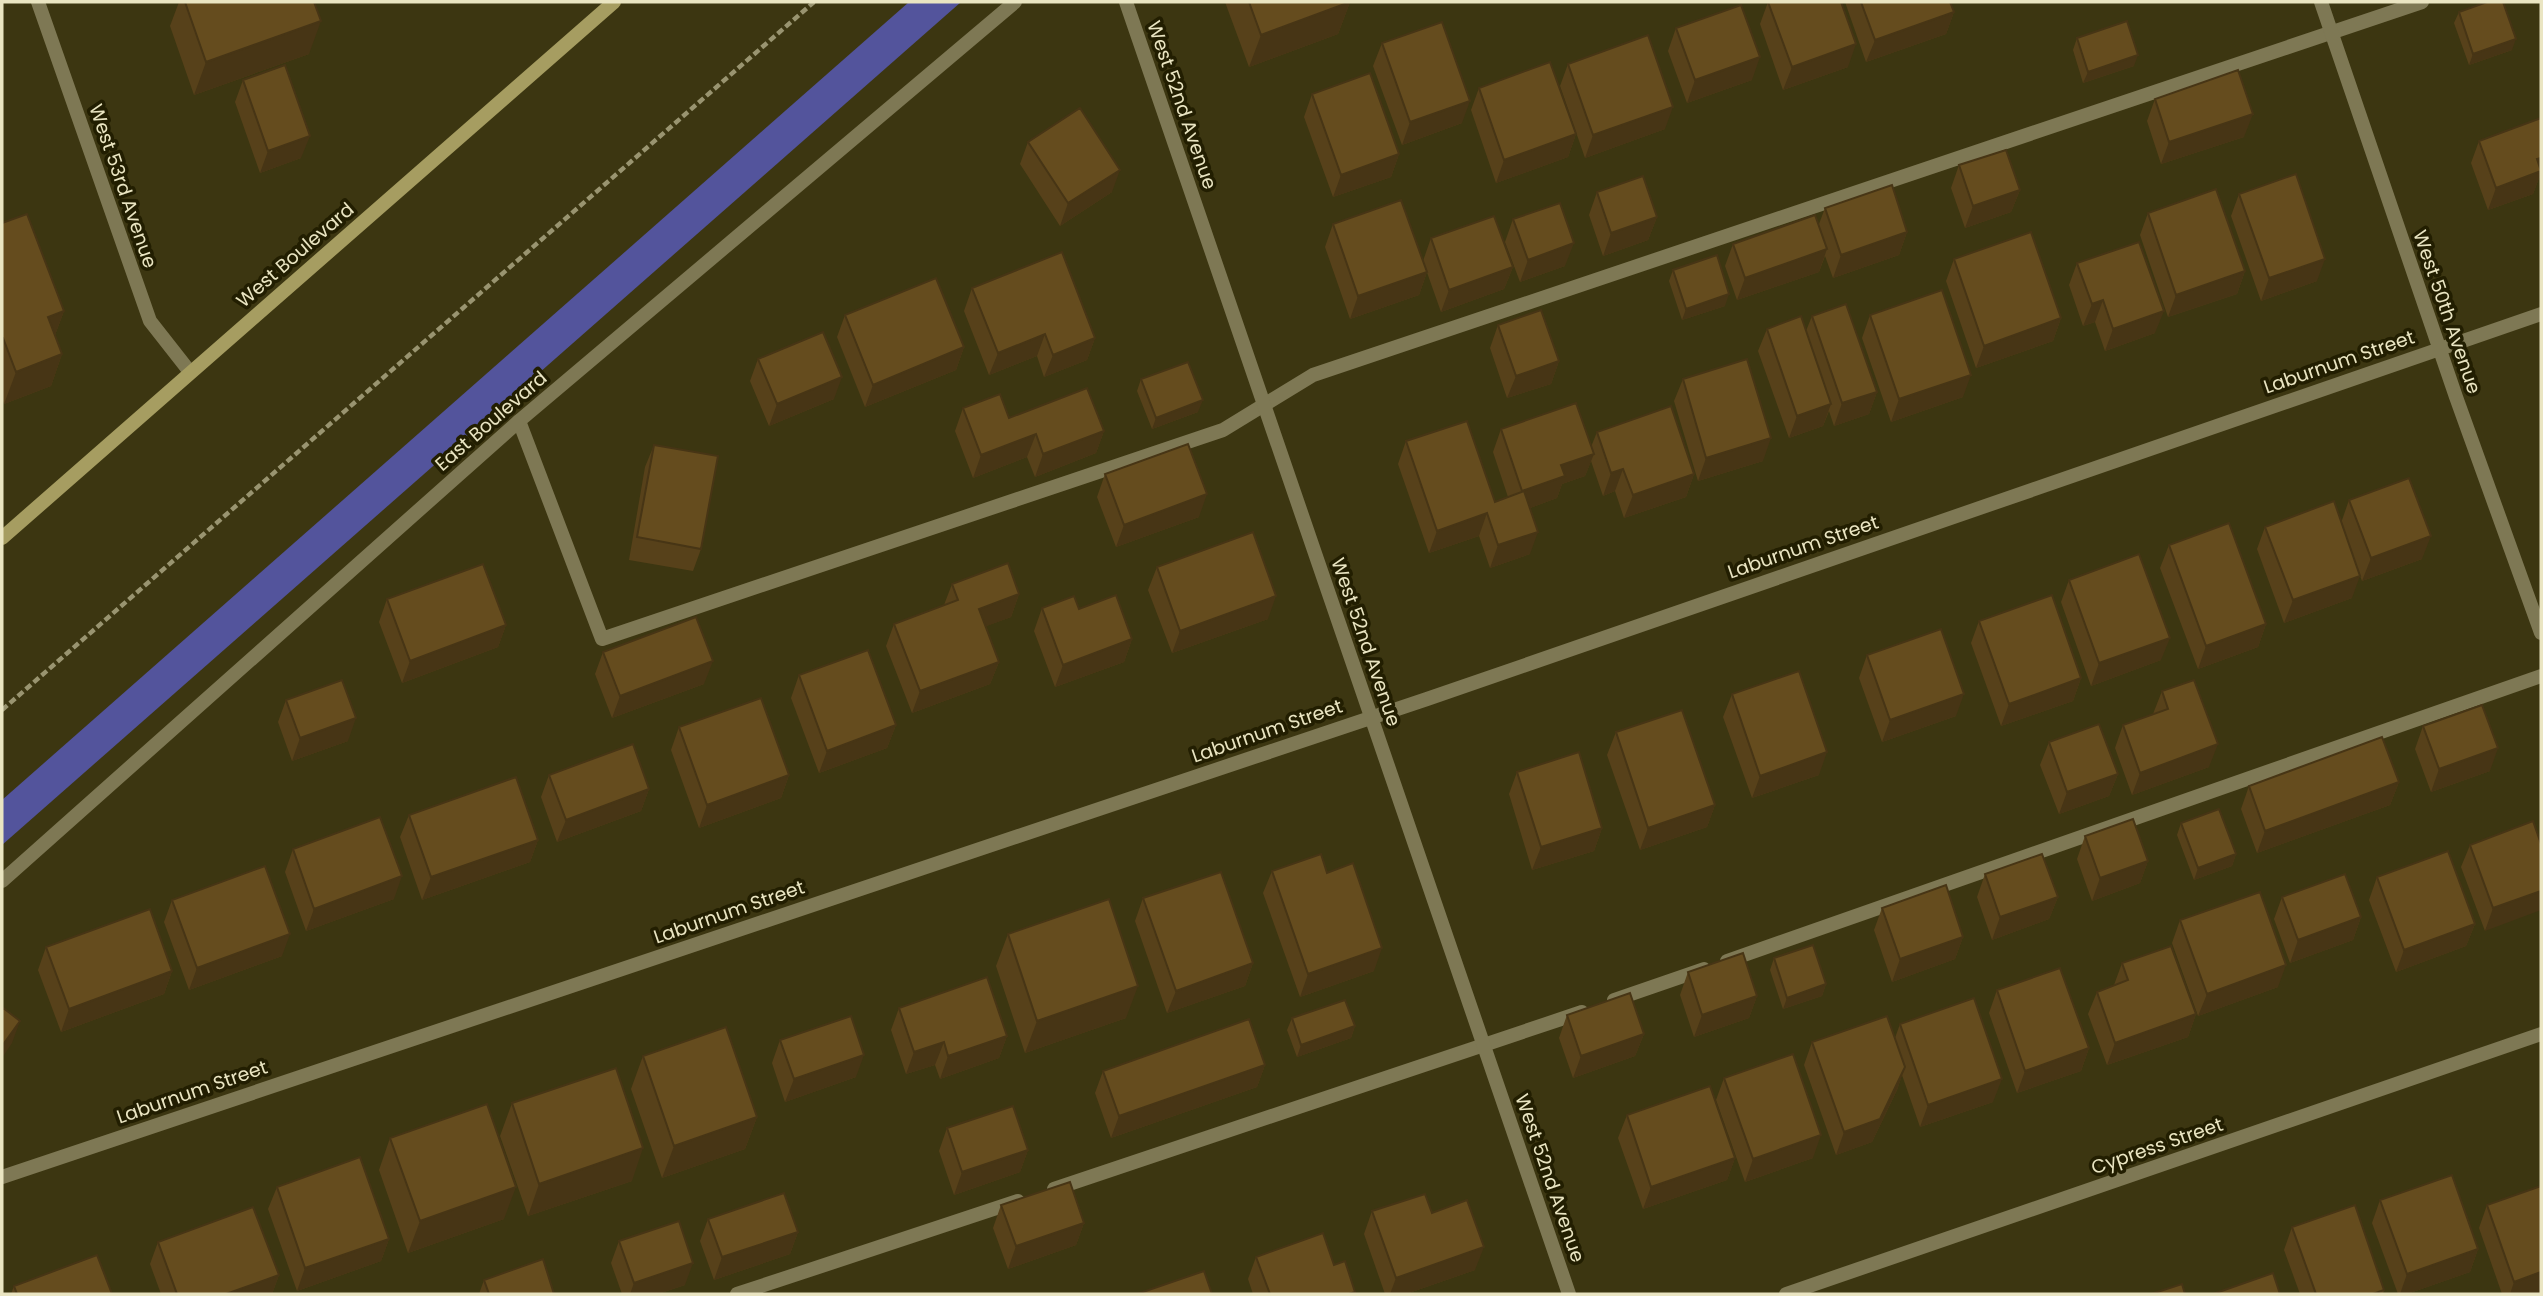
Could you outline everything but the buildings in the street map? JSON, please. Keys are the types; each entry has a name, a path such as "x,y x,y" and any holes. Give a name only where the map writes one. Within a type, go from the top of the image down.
{"street":[{"name":"West 53rd Avenue","path":"38,2 150,321 190,372"},
{"name":"West Boulevard","path":"2,538 614,2"},
{"name":"East Boulevard","path":"2,881 519,421 1016,2"},
{"name":"West 52nd Avenue","path":"1126,2 1569,1294"},
{"name":"West 50th Avenue","path":"2321,2 2541,633"},
{"path":"519,421 602,639 1223,430 1313,375 2423,2"},
{"name":"Laburnum Street","path":"2,1177 1371,716 2541,314"},
{"path":"737,1294 1484,1046 2541,676"},
{"name":"Cypress Street","path":"1786,1294 2541,1034"}],"path":[{"path":"2,710 814,2"}],"shaded area":[{"path":"909,2 961,2 2,845 2,800"}]}
